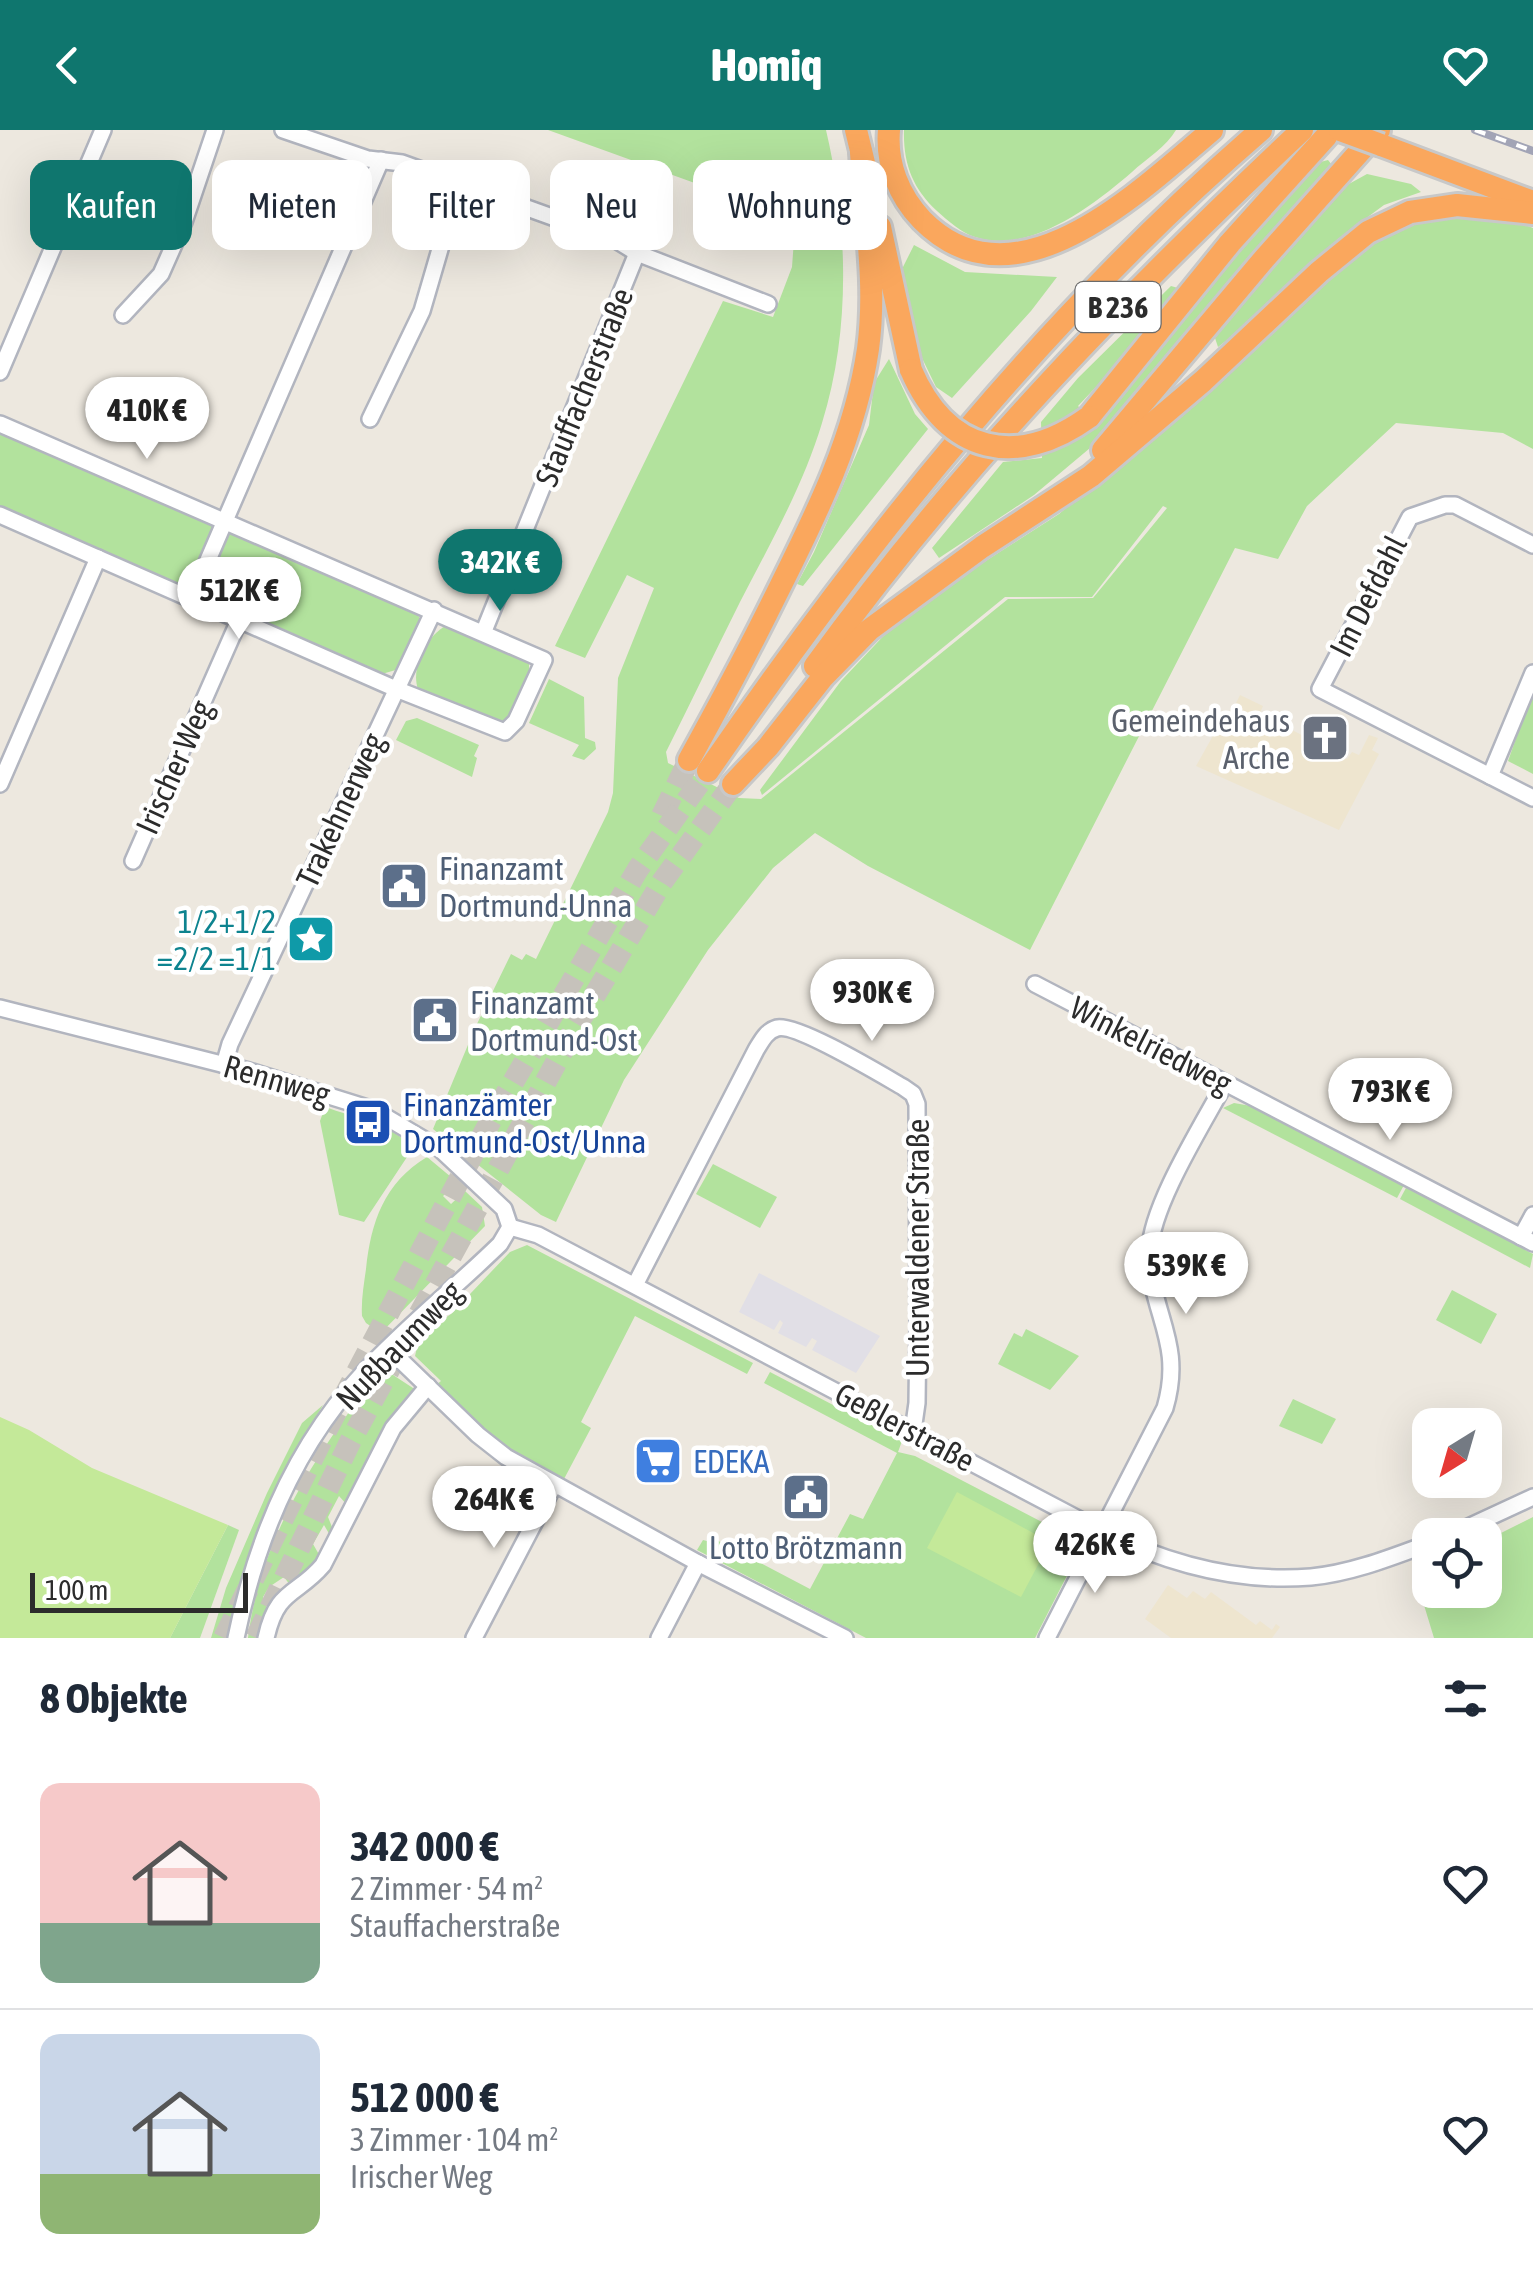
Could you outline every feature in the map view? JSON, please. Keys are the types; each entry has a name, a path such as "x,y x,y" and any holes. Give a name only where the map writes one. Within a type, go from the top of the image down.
{"highway":[{"path":"889,130 894,178 912,210 950,242 990,254 1011,254 1058,242 1085,227 1165,170 1212,130"},
{"path":"1204,179 1216,155 1242,130"},
{"name":"B 236","path":"858,141 869,236 871,310 865,362 848,437 812,525 698,765 952,448 1121,257 1261,130"},
{"name":"B 236","path":"1042,508 913,595 869,630 733,784 854,613 964,476 1112,312 1302,130"},
{"path":"858,141 911,370 937,414 956,430 976,441 1005,448 1042,444 1063,436 1089,417 1230,243 1332,130"},
{"path":"1340,130 1533,202"},
{"path":"1042,508 1130,422 1276,246 1379,130"},
{"path":"1042,508 1091,476 1163,416 1368,232 1410,212 1457,204 1533,213"}],"street":[{"path":"0,372 102,130"},
{"path":"123,314 161,274 184,222 215,130"},
{"path":"284,130 368,159 392,162"},
{"path":"192,598 382,160"},
{"path":"530,209 616,240 637,253 768,304"},
{"path":"370,418 422,311 440,250"},
{"name":"Stauffacherstraße","path":"484,632 637,253"},
{"path":"0,424 544,660 516,721 505,732 396,689 0,515"},
{"name":"Im Defdahl","path":"1493,769 1320,689 1410,517 1445,505 1455,506 1533,545"},
{"path":"0,784 98,558"},
{"name":"Trakehnerweg","path":"224,1065 230,1044 434,610"},
{"name":"Irischer Weg","path":"133,862 240,618"},
{"path":"1533,672 1493,769 1533,798"},
{"name":"Winkelriedweg","path":"1035,984 1527,1240"},
{"name":"Rennweg","path":"0,1008 224,1065 345,1100 399,1122 440,1148 463,1169 504,1209 510,1227"},
{"name":"Unterwaldener Straße","path":"635,1285 768,1032 780,1026 792,1028 838,1051 904,1087 916,1104 918,1326 913,1431"},
{"path":"1047,1638 1155,1430 1170,1391 1171,1346 1150,1272 1150,1239 1165,1200 1225,1083"},
{"path":"1527,1240 1533,1215"},
{"name":"Geßlerstraße","path":"510,1227 538,1235 1103,1532 1180,1563 1242,1576 1313,1577 1412,1549"},
{"name":"Nußbaumweg","path":"236,1638 249,1580 284,1489 304,1452 364,1371 500,1244 510,1227"},
{"path":"389,1349 492,1446 554,1485 844,1638"},
{"name":"Nußbaumweg","path":"266,1638 273,1614 287,1593 323,1564 400,1418 428,1386"},
{"path":"474,1638 554,1485"},
{"path":"1488,1518 1533,1497"},
{"path":"659,1638 698,1563"}],"shaded area":[{"path":"1240,695 1263,706 1260,713 1347,759 1352,752 1359,755 1369,735 1378,738 1372,750 1379,754 1339,830 1196,766 1219,725 1224,727"},
{"path":"759,1273 880,1336 856,1373 812,1350 817,1341 812,1338 806,1347 778,1333 783,1323 780,1320 774,1330 739,1312"},
{"path":"1168,1585 1187,1598 1193,1591 1205,1599 1211,1592 1256,1625 1260,1621 1272,1630 1276,1624 1280,1627 1272,1638 1171,1638 1145,1619"}],"green space":[{"path":"548,130 826,130 832,160 693,160 693,182 673,175 673,160 631,160"},
{"path":"904,130 1176,130 1156,152 1080,212 1039,233 996,241 965,233 929,203 911,175"},
{"path":"1328,160 1332,165 1096,443 1034,495 939,558 932,548 1003,462 1042,458 1041,422 1078,378 1171,286 1178,288 1078,406 1097,423 1238,249 1313,164"},
{"path":"1367,174 1411,184 1421,192 1384,205 1338,239 1218,347 1214,335 1232,313 1347,185"},
{"path":"1494,213 1533,228 1533,449 1503,433 1396,423 1307,506 1278,559 1235,548 1030,950 868,866 815,833 773,868 708,950 624,1080 556,1222 541,1215 433,1129 511,954 522,960 526,954 536,959 608,812 613,793 618,678 654,588 627,575 585,658 555,646 723,301 773,317 792,267 793,250 842,250 838,351 822,423 796,492 666,752 668,763 739,798 761,799 1008,599 1093,598 1167,508 1163,506 1092,597 1005,597 762,795 760,790 841,681 889,630 970,571 1059,514 1258,345 1367,244 1424,218"},
{"path":"914,245 965,272 1057,277 952,398 936,387 921,356 902,269"},
{"path":"889,359 915,414 928,429 803,586 797,584 869,425 874,383"},
{"path":"0,431 215,525 192,585 187,589 177,586 0,510"},
{"path":"230,532 417,613 420,619 399,669 382,674 367,669 202,595 201,588"},
{"path":"450,624 520,654 529,664 529,676 506,720 498,722 418,689 417,671 423,651 435,634"},
{"path":"549,679 584,697 585,738 595,742 596,749 584,760 572,756 579,745 529,723"},
{"path":"1533,690 1533,774 1508,761"},
{"path":"417,718 479,745 472,777 396,740 406,721"},
{"path":"1234,1103 1251,1106 1404,1185 1397,1198 1223,1108"},
{"path":"325,1107 384,1128 413,1148 364,1222 339,1215 320,1121"},
{"path":"427,1157 457,1182 443,1196 451,1204 465,1191 482,1207 485,1226 381,1333 362,1316 372,1235 390,1191"},
{"path":"713,1164 777,1197 760,1228 696,1194"},
{"path":"1407,1186 1533,1254 1530,1268 1400,1199"},
{"path":"527,1245 753,1363 747,1374 635,1316 581,1422 591,1428 564,1479 542,1470 466,1413 436,1385 441,1381 415,1356 424,1332 451,1314 510,1252"},
{"path":"1452,1290 1497,1314 1481,1344 1436,1320"},
{"path":"1026,1329 1079,1356 1050,1390 998,1364 1014,1333 1022,1337"},
{"path":"770,1372 902,1441 898,1452 915,1456 1065,1534 1076,1558 1035,1638 866,1638 697,1550 709,1536 810,1589 850,1514 863,1519 897,1453 764,1383"},
{"path":"390,1373 416,1390 348,1506 339,1496 328,1517 334,1532 331,1537 324,1525 313,1544 321,1558 313,1569 290,1585 284,1577 269,1587 263,1597 269,1615 265,1622 257,1615 256,1638 248,1638 261,1578 297,1493 360,1396"},
{"path":"1293,1399 1336,1419 1322,1444 1279,1426"},
{"path":"323,1405 284,1473 255,1535 228,1638 211,1638 226,1588 267,1493 302,1423"},
{"path":"0,1417 92,1468 228,1525 170,1638 0,1638"},
{"path":"957,1492 1050,1542 1021,1597 927,1548"},
{"path":"1533,1517 1533,1638 1434,1638 1425,1608 1502,1608 1502,1532"},
{"path":"228,1525 239,1530 200,1638 170,1638"}],"tunnel":[{"path":"662,816 689,760"},
{"path":"224,1638 328,1427 492,1118 638,869 708,771"},
{"path":"256,1638 351,1440 570,1037 662,882 733,784"}],"railway":[{"path":"1475,130 1533,151"}],"place":[{"name":"Gemeindehaus Arche","path":"1325,738"},
{"name":"Finanzamt Dortmund-Unna","path":"404,886"},
{"name":"1/2+1/2 =2/2 =1/1","path":"311,939"},
{"name":"Finanzamt Dortmund-Ost","path":"435,1020"},
{"name":"Finanzämter Dortmund-Ost/Unna","path":"368,1122"},
{"name":"EDEKA","path":"658,1461"},
{"name":"Lotto Brötzmann","path":"806,1497"}]}
